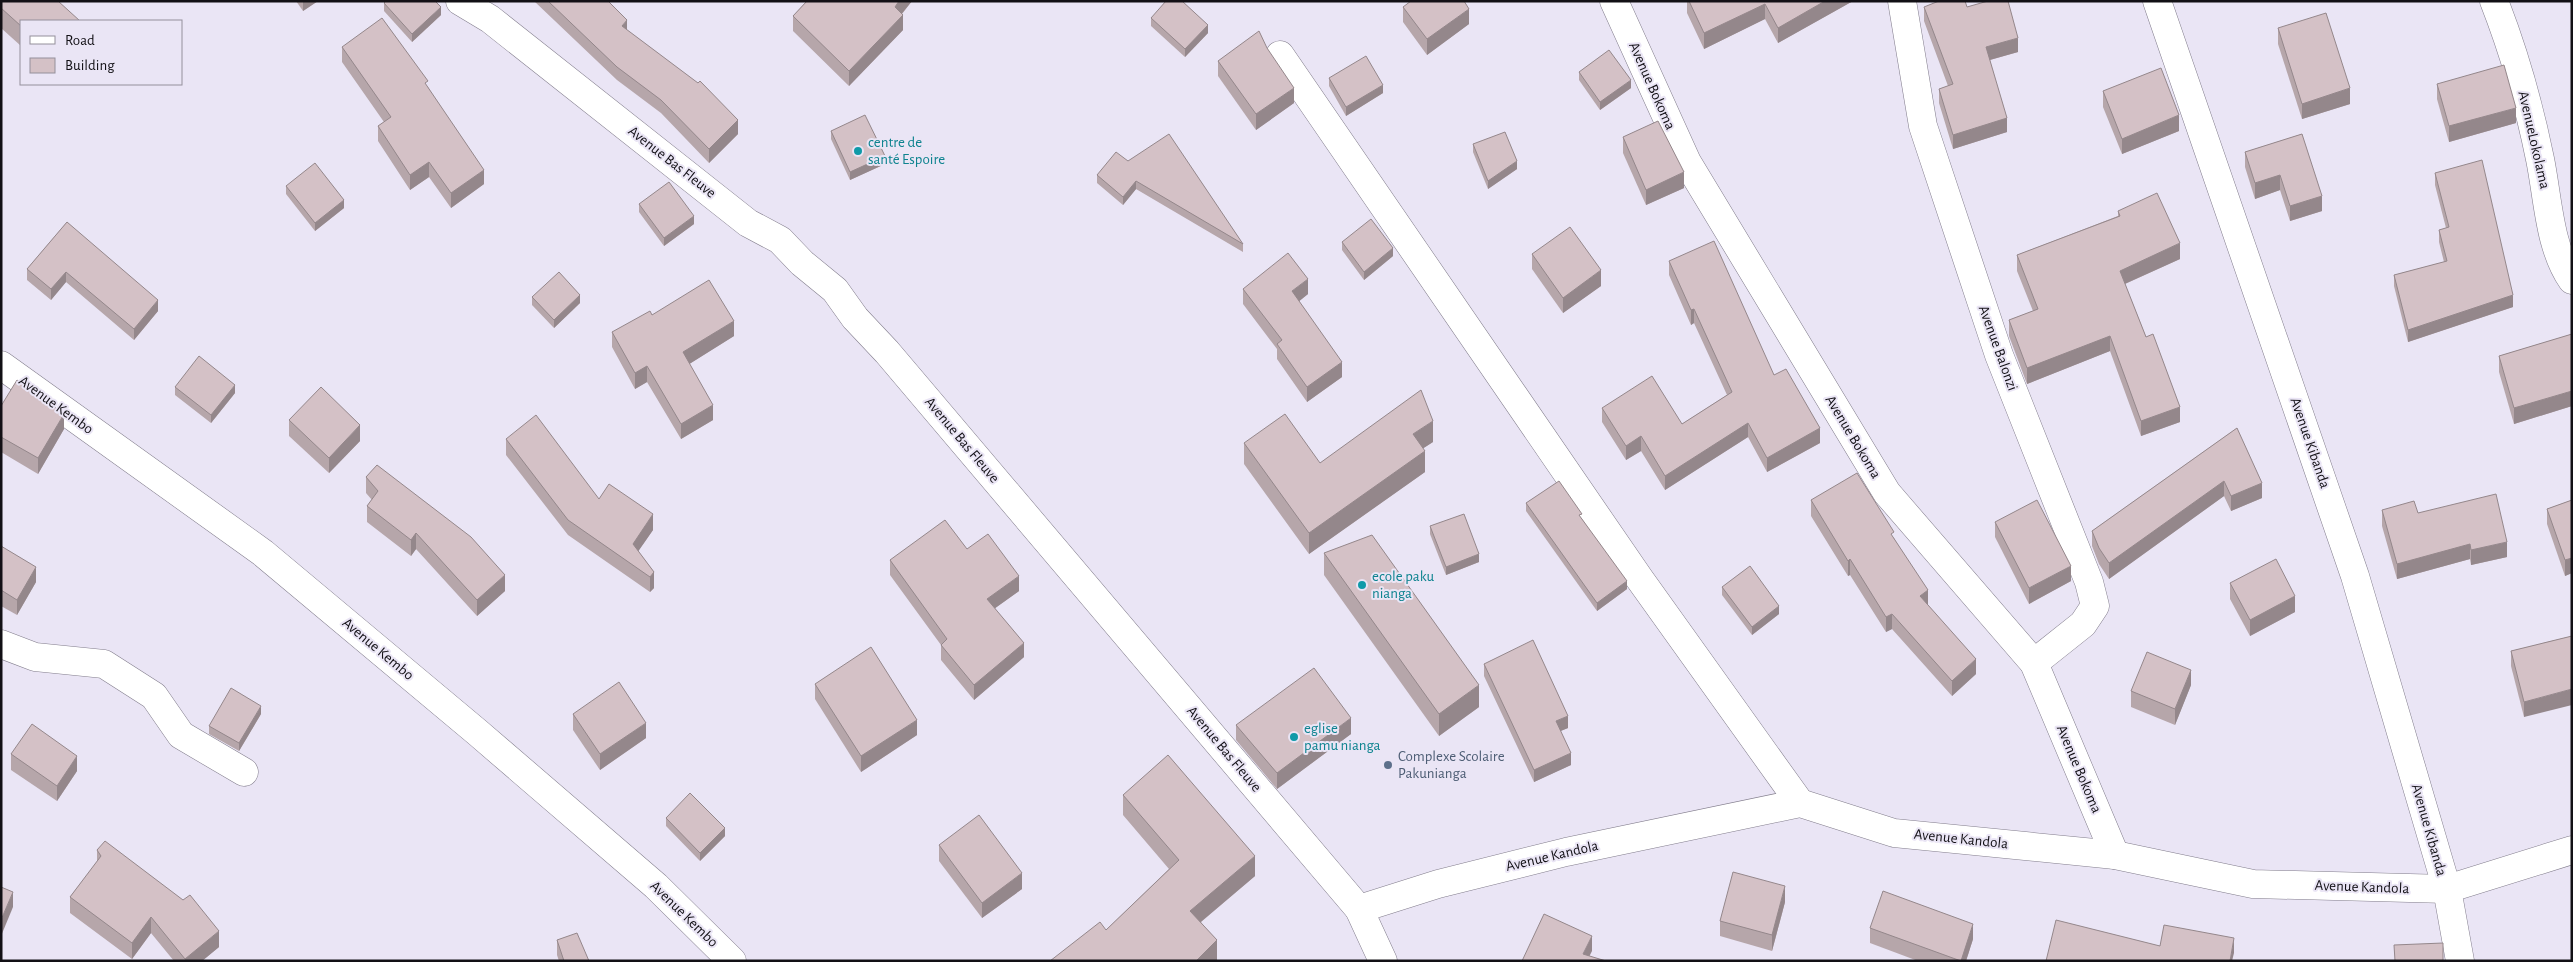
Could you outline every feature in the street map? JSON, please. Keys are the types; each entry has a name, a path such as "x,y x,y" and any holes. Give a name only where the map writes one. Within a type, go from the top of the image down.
{"street":[{"name":"Avenue Bas Fleuve","path":"460,1 490,19 748,223 780,240 802,263 835,290 855,318 887,352 1359,909 1383,961"},
{"name":"Avenue Bokoma","path":"1614,1 1687,162 1887,493 2034,664 2115,855"},
{"name":"Avenue Balonzi","path":"1902,1 1923,126 1999,355 2089,582 2095,606 2084,624 2034,664"},
{"name":"Avenue Kibanda","path":"2157,1 2355,576 2446,889 2460,961"},
{"name":"AvenueLokolama","path":"2494,1 2520,76 2540,157 2553,231 2566,271 2572,280"},
{"path":"1280,55 1639,578 1800,803"},
{"name":"Avenue Kembo","path":"1,366 263,554 477,732 656,886 732,961"},
{"path":"1,644 35,657 104,664 154,696 180,735 244,772"},
{"name":"Avenue Kandola","path":"1359,909 1438,884 1566,852 1800,803 1894,833 2115,855 2253,884 2446,889 2572,850"}],"building":[{"path":"1,1 58,1 79,20 20,20 20,25 1,8"},
{"path":"386,1 435,1 441,7 412,34 384,3"},
{"path":"548,1 608,1 627,20 622,26 698,83 700,81 738,120 709,149 661,100 617,67"},
{"path":"807,1 899,1 895,7 903,15 849,71 793,16"},
{"path":"1166,1 1182,1 1208,25 1185,49 1151,18"},
{"path":"1411,1 1464,1 1469,9 1427,39 1403,7"},
{"path":"1689,1 1825,1 1778,28 1765,4 1704,33"},
{"path":"1939,1 1965,1 1967,7 1988,1 2008,1 2018,38 1986,47 2007,118 1953,135 1939,89 1953,84 1924,7"},
{"path":"2326,13 2350,88 2302,104 2278,28"},
{"path":"382,18 428,81 425,83 484,170 451,193 429,162 410,175 378,126 391,117 342,47"},
{"path":"1259,31 1267,48 1294,88 1256,114 1218,61"},
{"path":"1609,50 1631,80 1600,102 1579,72"},
{"path":"1366,56 1383,85 1346,107 1329,78"},
{"path":"2504,65 2516,108 2449,126 2437,84"},
{"path":"2161,68 2179,115 2122,139 2103,91"},
{"name":"centre de santé Espoire","path":"865,115 885,156 850,172 831,131"},
{"path":"1658,121 1684,172 1646,190 1623,137"},
{"path":"1505,132 1517,161 1488,181 1473,144"},
{"path":"1169,134 1243,244 1136,181 1123,197 1097,175 1116,152 1128,161"},
{"path":"2302,134 2322,196 2290,206 2280,175 2255,183 2245,152"},
{"path":"2482,160 2513,295 2408,330 2394,275 2447,261 2439,230 2449,227 2435,173"},
{"path":"315,163 344,200 315,223 286,186"},
{"path":"669,182 694,216 664,238 639,204"},
{"path":"2157,193 2180,243 2120,271 2146,337 2153,334 2180,407 2141,421 2110,336 2027,368 2009,320 2038,309 2017,255 2120,216 2118,211"},
{"path":"1371,219 1393,248 1364,272 1342,242"},
{"path":"67,222 158,300 134,329 66,272 51,289 27,269"},
{"path":"1570,227 1601,270 1563,298 1532,254"},
{"path":"1714,241 1774,375 1786,369 1820,428 1767,458 1748,423 1665,476 1641,436 1626,446 1602,408 1652,376 1682,424 1732,392 1694,309 1691,310 1669,261"},
{"path":"1288,253 1308,279 1292,291 1342,362 1307,387 1277,344 1282,340 1243,289"},
{"path":"559,272 580,295 554,320 532,297"},
{"path":"709,280 734,321 683,352 713,405 681,424 647,366 635,373 612,332 650,311 652,315"},
{"path":"2572,334 2572,391 2514,408 2499,356"},
{"path":"199,356 235,385 211,415 175,387"},
{"path":"17,380 64,414 38,458 1,437 1,406"},
{"path":"321,387 360,425 329,458 289,420"},
{"path":"1421,390 1433,421 1413,434 1425,451 1309,533 1244,443 1285,414 1320,463"},
{"path":"536,415 599,499 609,484 653,514 633,544 654,572 650,577 568,520 506,439"},
{"path":"2237,428 2262,483 2231,496 2224,481 2109,563 2099,548 2092,531"},
{"path":"377,465 471,537 505,575 477,600 416,533 411,540 367,506 378,491 366,477"},
{"path":"1857,473 1894,532 1891,534 1928,590 1920,596 1976,659 1952,681 1892,614 1886,617 1850,559 1848,561 1811,500"},
{"path":"1559,481 1582,514 1579,515 1627,581 1597,603 1526,503"},
{"path":"2496,494 2507,542 2471,550 2470,544 2397,564 2382,510 2414,501 2418,513"},
{"path":"2037,500 2071,566 2029,588 1995,522"},
{"path":"2572,500 2572,558 2565,560 2547,509"},
{"path":"1464,514 1479,554 1446,567 1430,526"},
{"path":"945,520 967,549 988,534 1019,576 987,599 1024,643 974,685 941,645 947,639 890,560"},
{"path":"1372,535 1479,685 1439,714 1324,553"},
{"path":"1,546 36,567 17,600 1,590"},
{"path":"2276,559 2295,596 2250,620 2230,583"},
{"path":"1750,566 1779,606 1752,627 1722,587"},
{"path":"2572,636 2572,689 2524,702 2511,651"},
{"path":"1533,640 1568,716 1556,721 1571,753 1534,770 1484,664"},
{"path":"871,647 917,720 861,756 815,684"},
{"path":"2147,652 2191,670 2175,709 2131,691"},
{"name":"eglise pamu nianga","path":"1314,668 1351,718 1277,773 1236,725"},
{"path":"619,682 646,723 600,754 573,714"},
{"path":"231,688 261,706 239,743 209,726"},
{"path":"32,724 77,756 57,786 11,754"},
{"path":"1168,755 1255,856 1190,911 1217,940 1196,961 1050,961 1100,922 1106,930 1179,860 1123,795"},
{"path":"690,793 725,828 700,853 666,818"},
{"path":"979,815 1022,873 982,903 939,845"},
{"path":"105,841 183,900 190,895 219,931 185,959 151,917 132,943 70,897 101,856 97,850"},
{"path":"1733,872 1785,886 1772,935 1720,921"},
{"path":"1,887 13,892 1,920"},
{"path":"1883,891 1973,924 1961,961 1870,928"},
{"path":"1544,914 1592,936 1583,954 1606,961 1522,961"},
{"path":"2056,920 2160,946 2164,925 2234,938 2230,961 2046,961"},
{"path":"577,933 589,961 564,961 557,940"},
{"path":"2443,943 2443,961 2395,961 2394,945"}],"place":[{"name":"centre de santé Espoire","path":"858,151"},
{"name":"ecole paku nianga","path":"1362,585"},
{"name":"eglise pamu nianga","path":"1294,737"},
{"name":"Complexe Scolaire Pakunianga","path":"1388,765"}]}
